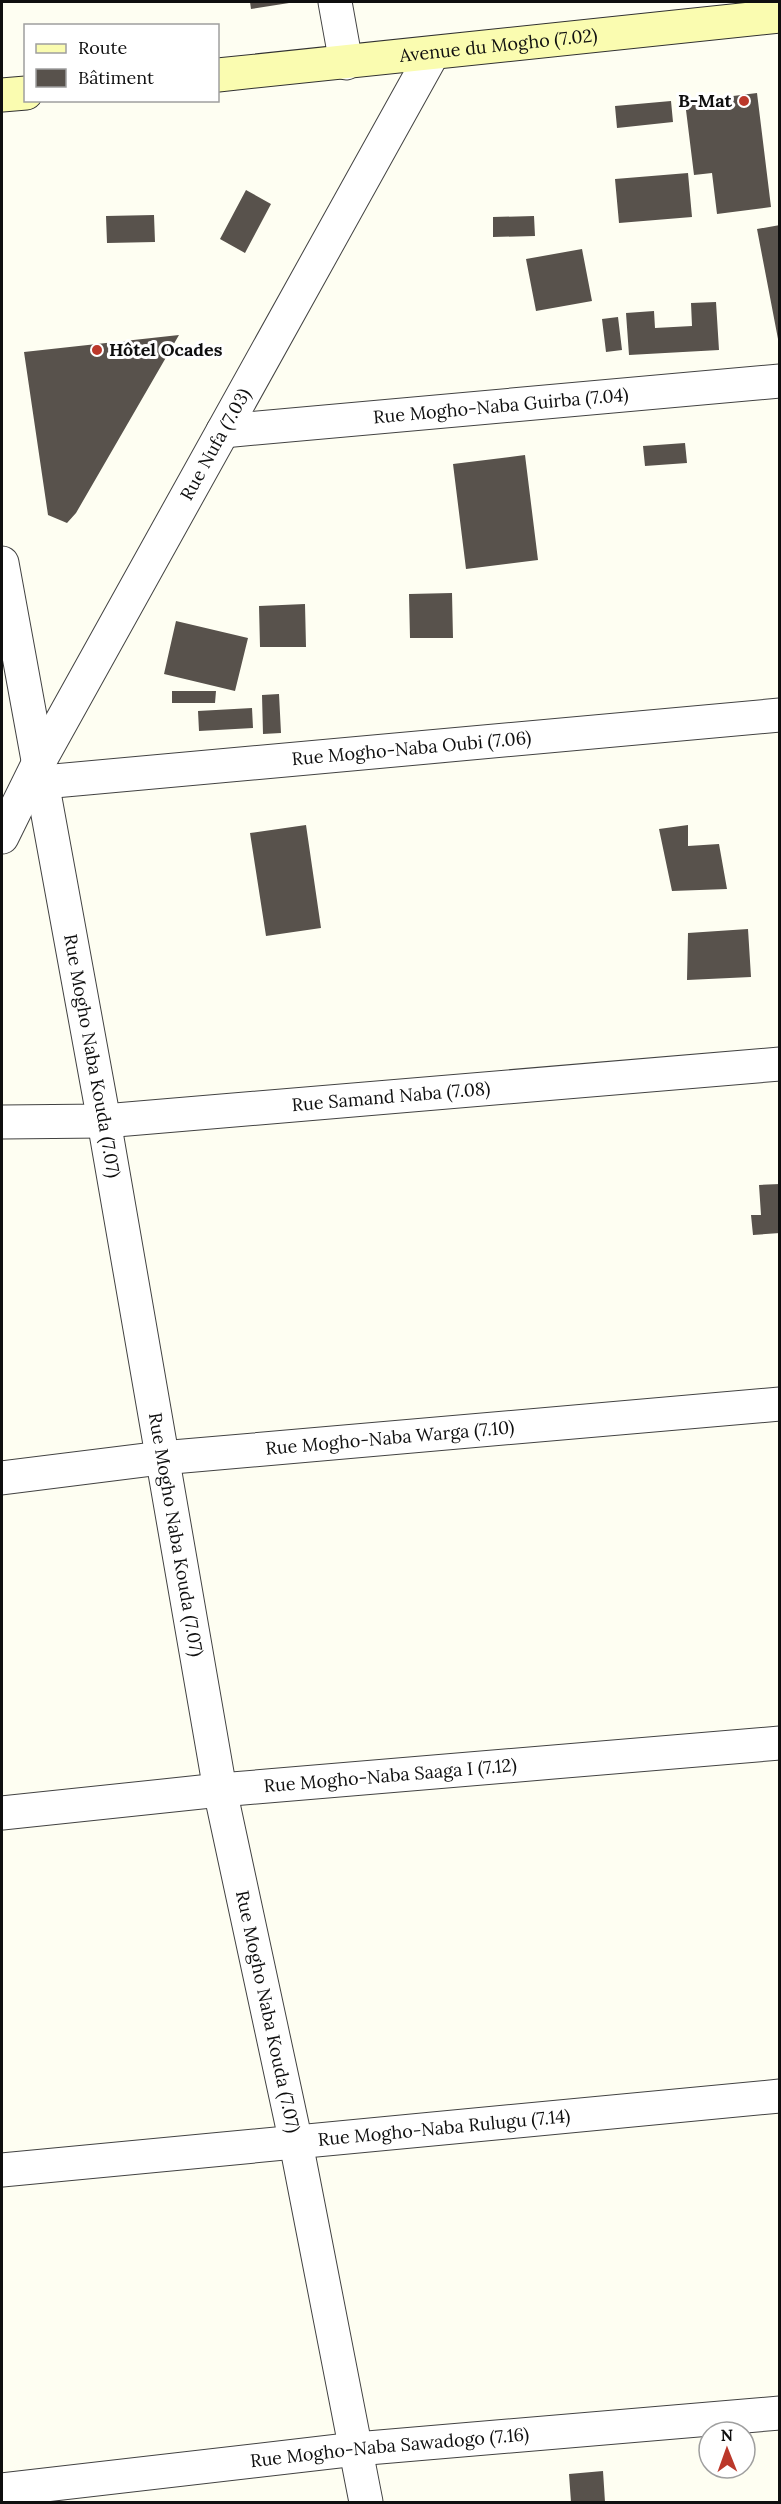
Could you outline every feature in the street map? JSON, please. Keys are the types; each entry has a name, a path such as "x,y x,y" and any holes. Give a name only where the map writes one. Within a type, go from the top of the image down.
{"main road":[{"name":"Avenue du Mogho (7.02)","path":"219,75 780,16"},
{"path":"2,95 24,93"}],"street":[{"path":"335,2 346,63"},
{"name":"Rue Nufa (7.03)","path":"2,837 41,772 223,431 433,53"},
{"name":"Rue Mogho-Naba Guirba (7.04)","path":"223,431 780,381"},
{"name":"Rue Mogho Naba Kouda (7.07)","path":"2,563 104,1121 160,1458 220,1790 296,2143 366,2502"},
{"name":"Rue Mogho-Naba Oubi (7.06)","path":"41,772 780,715"},
{"name":"Rue Samand Naba (7.08)","path":"2,1122 104,1121 780,1064"},
{"name":"Rue Mogho-Naba Warga (7.10)","path":"2,1478 160,1458 780,1404"},
{"name":"Rue Mogho-Naba Saaga I (7.12)","path":"2,1812 220,1790 780,1743"},
{"name":"Rue Mogho-Naba Rulugu (7.14)","path":"2,2170 780,2096"},
{"name":"Rue Mogho-Naba Sawadogo (7.16)","path":"2,2490 356,2449 780,2413"}],"building":[{"path":"250,2 289,2 289,3 251,9"},
{"path":"757,93 771,207 717,214 712,173 694,175 685,102"},
{"path":"671,101 673,122 617,128 615,106"},
{"path":"688,173 692,217 619,223 615,179"},
{"path":"246,190 271,204 245,253 220,239"},
{"path":"154,215 155,242 107,243 106,216"},
{"path":"534,216 535,236 493,237 493,217"},
{"path":"780,225 780,339 778,339 757,229"},
{"path":"582,249 592,301 536,311 526,259"},
{"path":"716,302 719,350 629,355 626,313 654,311 655,328 692,326 691,303"},
{"path":"618,317 622,350 606,352 602,319"},
{"path":"179,335 76,513 67,523 48,515 24,352"},
{"path":"685,443 687,463 645,466 643,446"},
{"path":"525,455 538,560 466,569 453,464"},
{"path":"452,593 453,638 410,638 409,594"},
{"path":"305,604 306,647 260,647 259,606"},
{"path":"176,621 248,638 235,691 164,674"},
{"path":"172,691 216,691 215,703 172,703"},
{"path":"279,694 281,733 263,734 262,695"},
{"path":"252,708 253,728 199,731 198,711"},
{"path":"306,825 321,928 266,936 250,833"},
{"path":"688,825 688,846 719,844 727,889 672,891 659,829"},
{"path":"748,929 751,977 687,980 688,933"},
{"path":"780,1184 780,1233 753,1235 751,1215 761,1215 759,1185"},
{"path":"603,2471 605,2502 571,2502 569,2474"}],"place":[{"name":"B-Mat","path":"744,101"},
{"name":"Hôtel Ocades","path":"97,350"}]}
